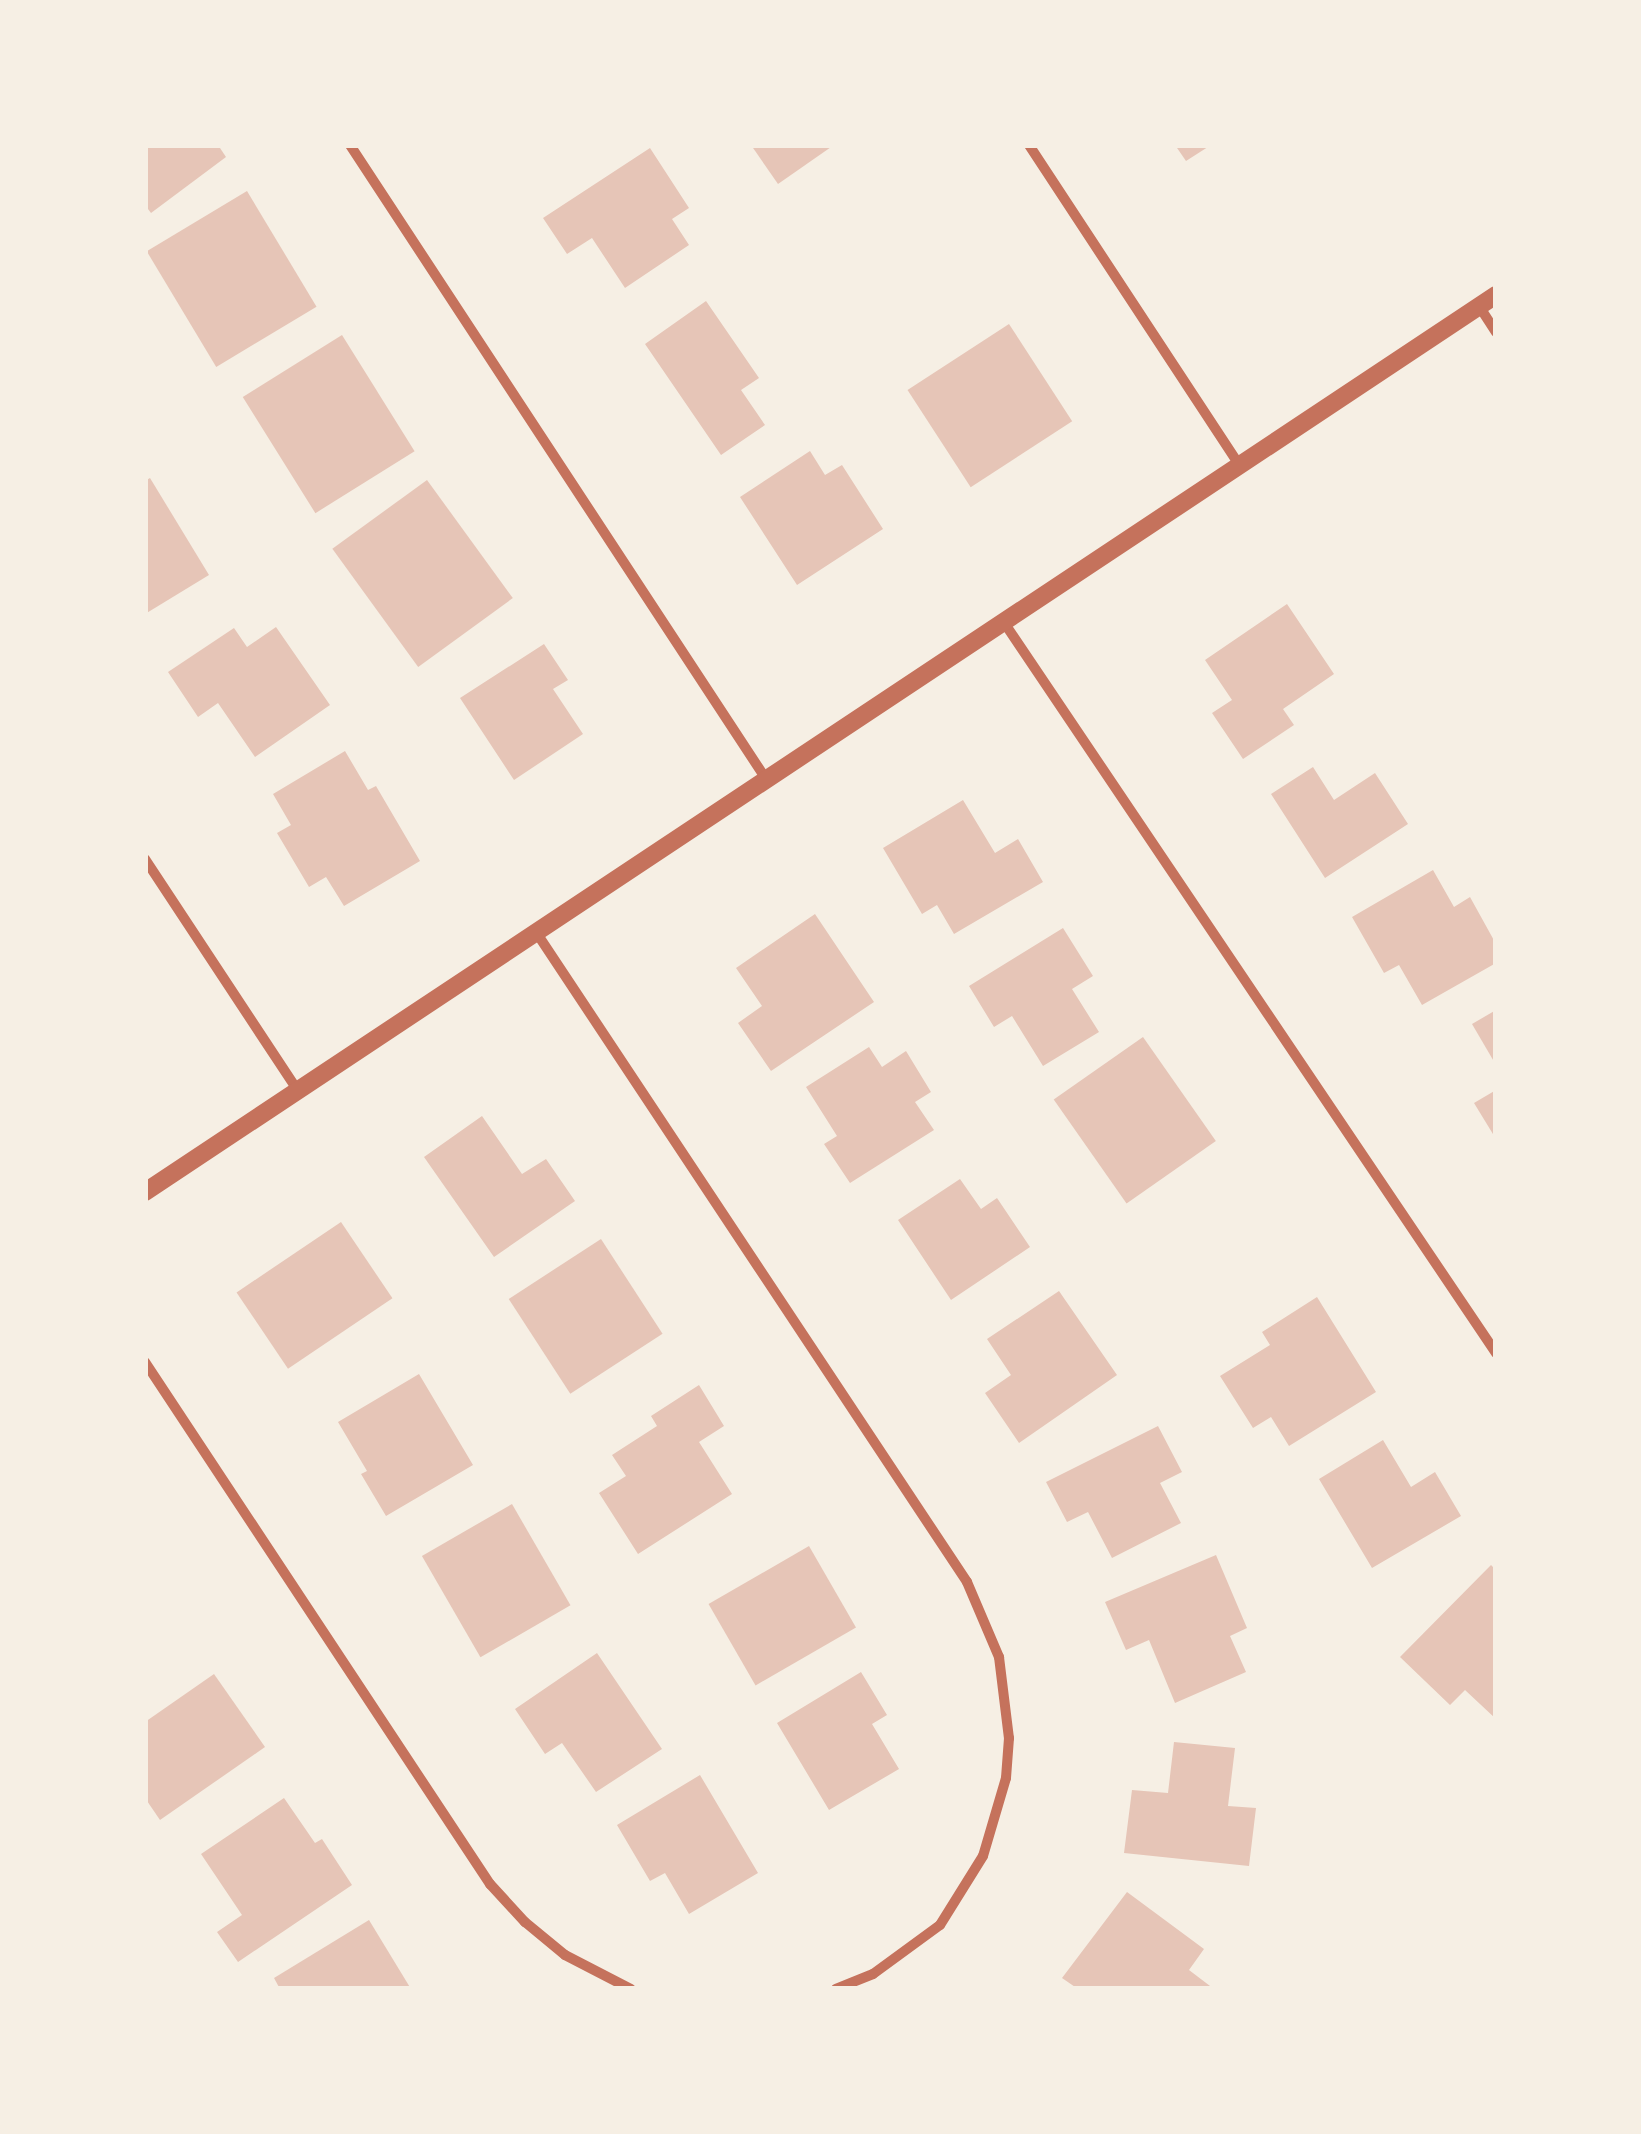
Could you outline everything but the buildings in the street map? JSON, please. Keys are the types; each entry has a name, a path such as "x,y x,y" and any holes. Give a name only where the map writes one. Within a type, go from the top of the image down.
{"street":[{"path":"350,145 766,779"},
{"path":"1029,145 1239,465"},
{"path":"145,1192 1496,295"},
{"path":"1479,306 1496,332"},
{"path":"1003,622 1496,1353"},
{"path":"145,859 298,1091"},
{"path":"536,932 967,1582 998,1657 1008,1724 1006,1778 983,1856 940,1925 873,1974 836,1989"},
{"path":"145,1362 490,1884 525,1922 565,1955 631,1989"}]}
